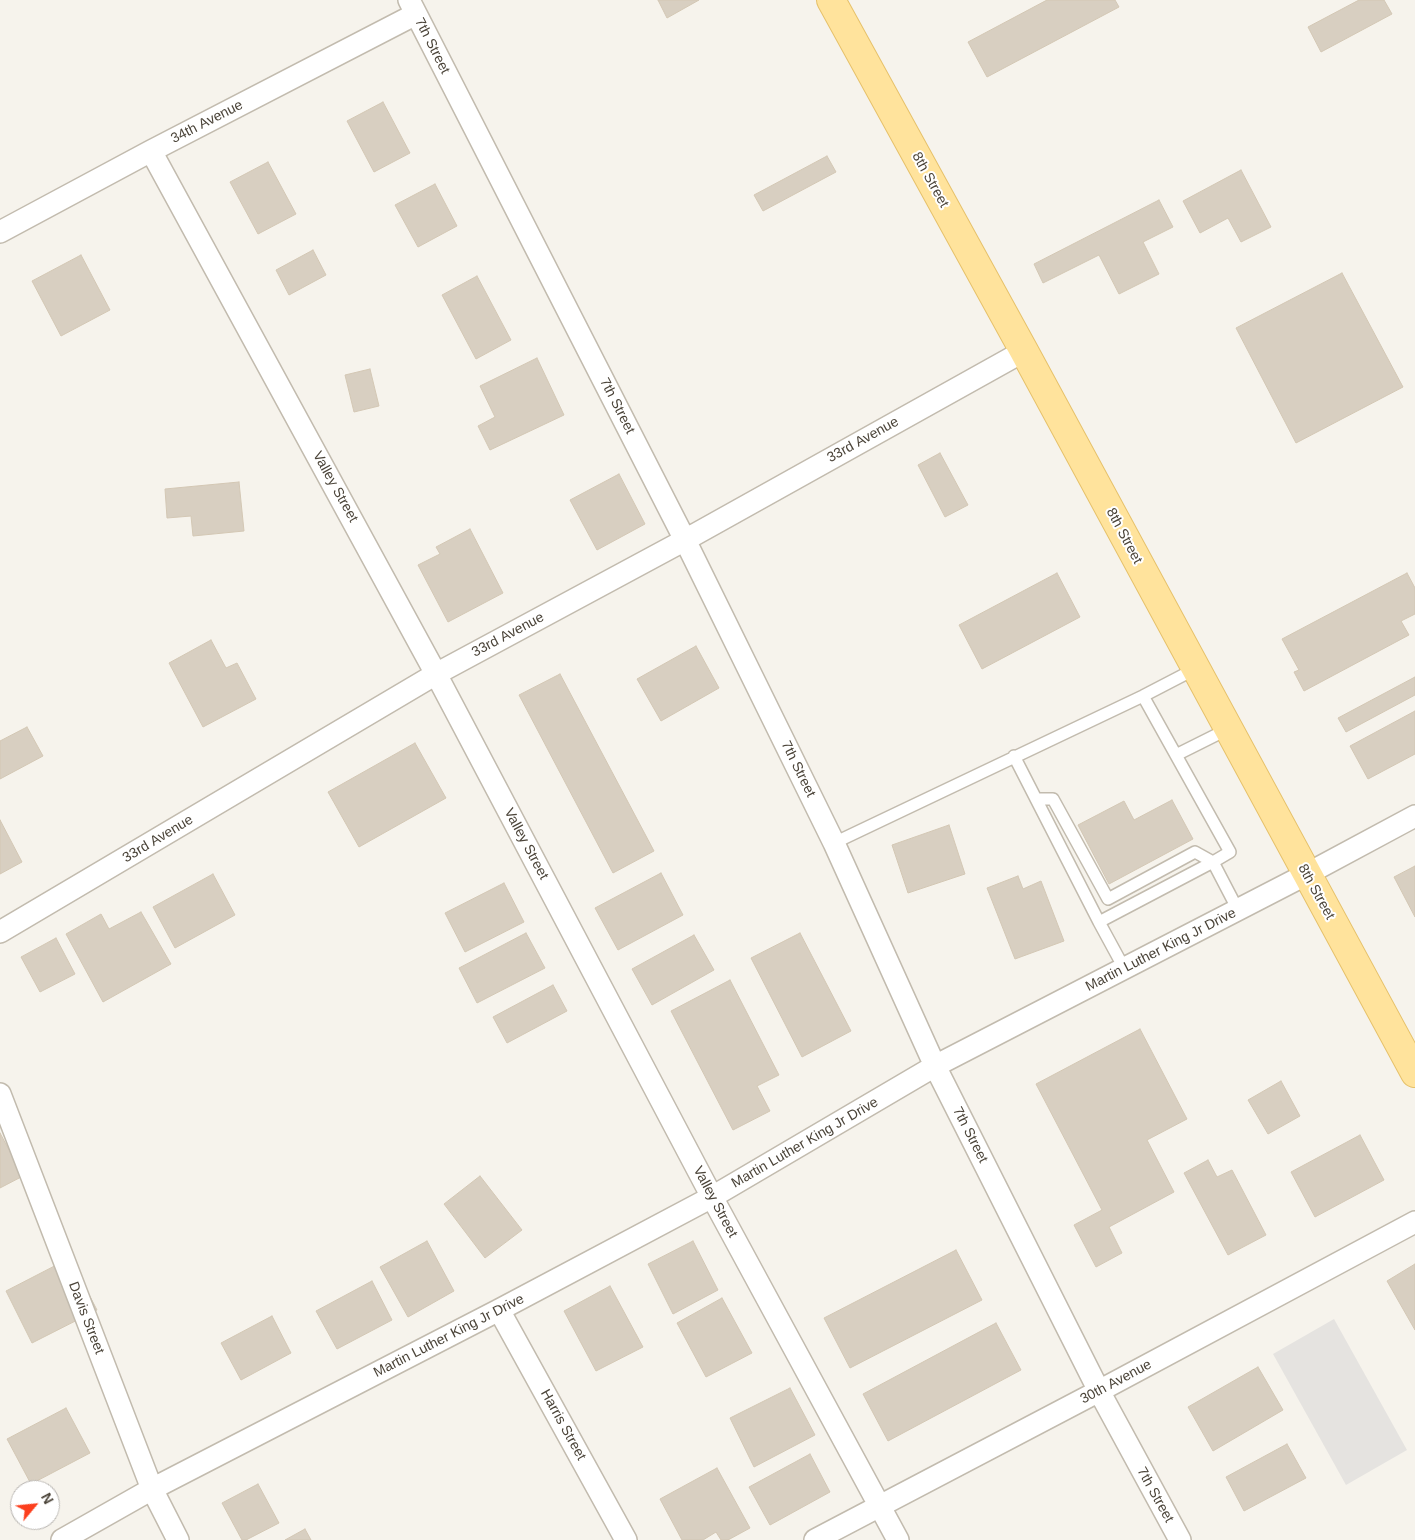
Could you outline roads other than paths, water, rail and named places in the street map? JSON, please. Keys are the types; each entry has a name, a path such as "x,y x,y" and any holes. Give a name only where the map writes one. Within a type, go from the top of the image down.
{"main road":[{"name":"8th Street","path":"831,0 1024,351 1415,1073"}],"street":[{"name":"34th Avenue","path":"0,232 412,7"},
{"name":"7th Street","path":"412,7 685,540 834,843 935,1066 1099,1391 1180,1540"},
{"name":"Valley Street","path":"151,151 436,674 712,1197 898,1540"},
{"name":"33rd Avenue","path":"0,932 436,674 685,540 1024,351"},
{"name":"Martin Luther King Jr Drive","path":"62,1540 152,1490 712,1197 935,1066 1238,910 1415,816"},
{"name":"Davis Street","path":"0,1094 152,1490 178,1540"},
{"name":"30th Avenue","path":"815,1540 1415,1222"},
{"name":"Harris Street","path":"499,1310 626,1540"}],"lane":[{"path":"834,843 1143,696 1195,669"},
{"path":"1099,922 1230,852 1143,696"},
{"path":"1176,755 1228,729"},
{"path":"1014,756 1124,968"},
{"path":"1036,799 1053,799 1108,899 1195,852 1213,862 1238,910"}]}
